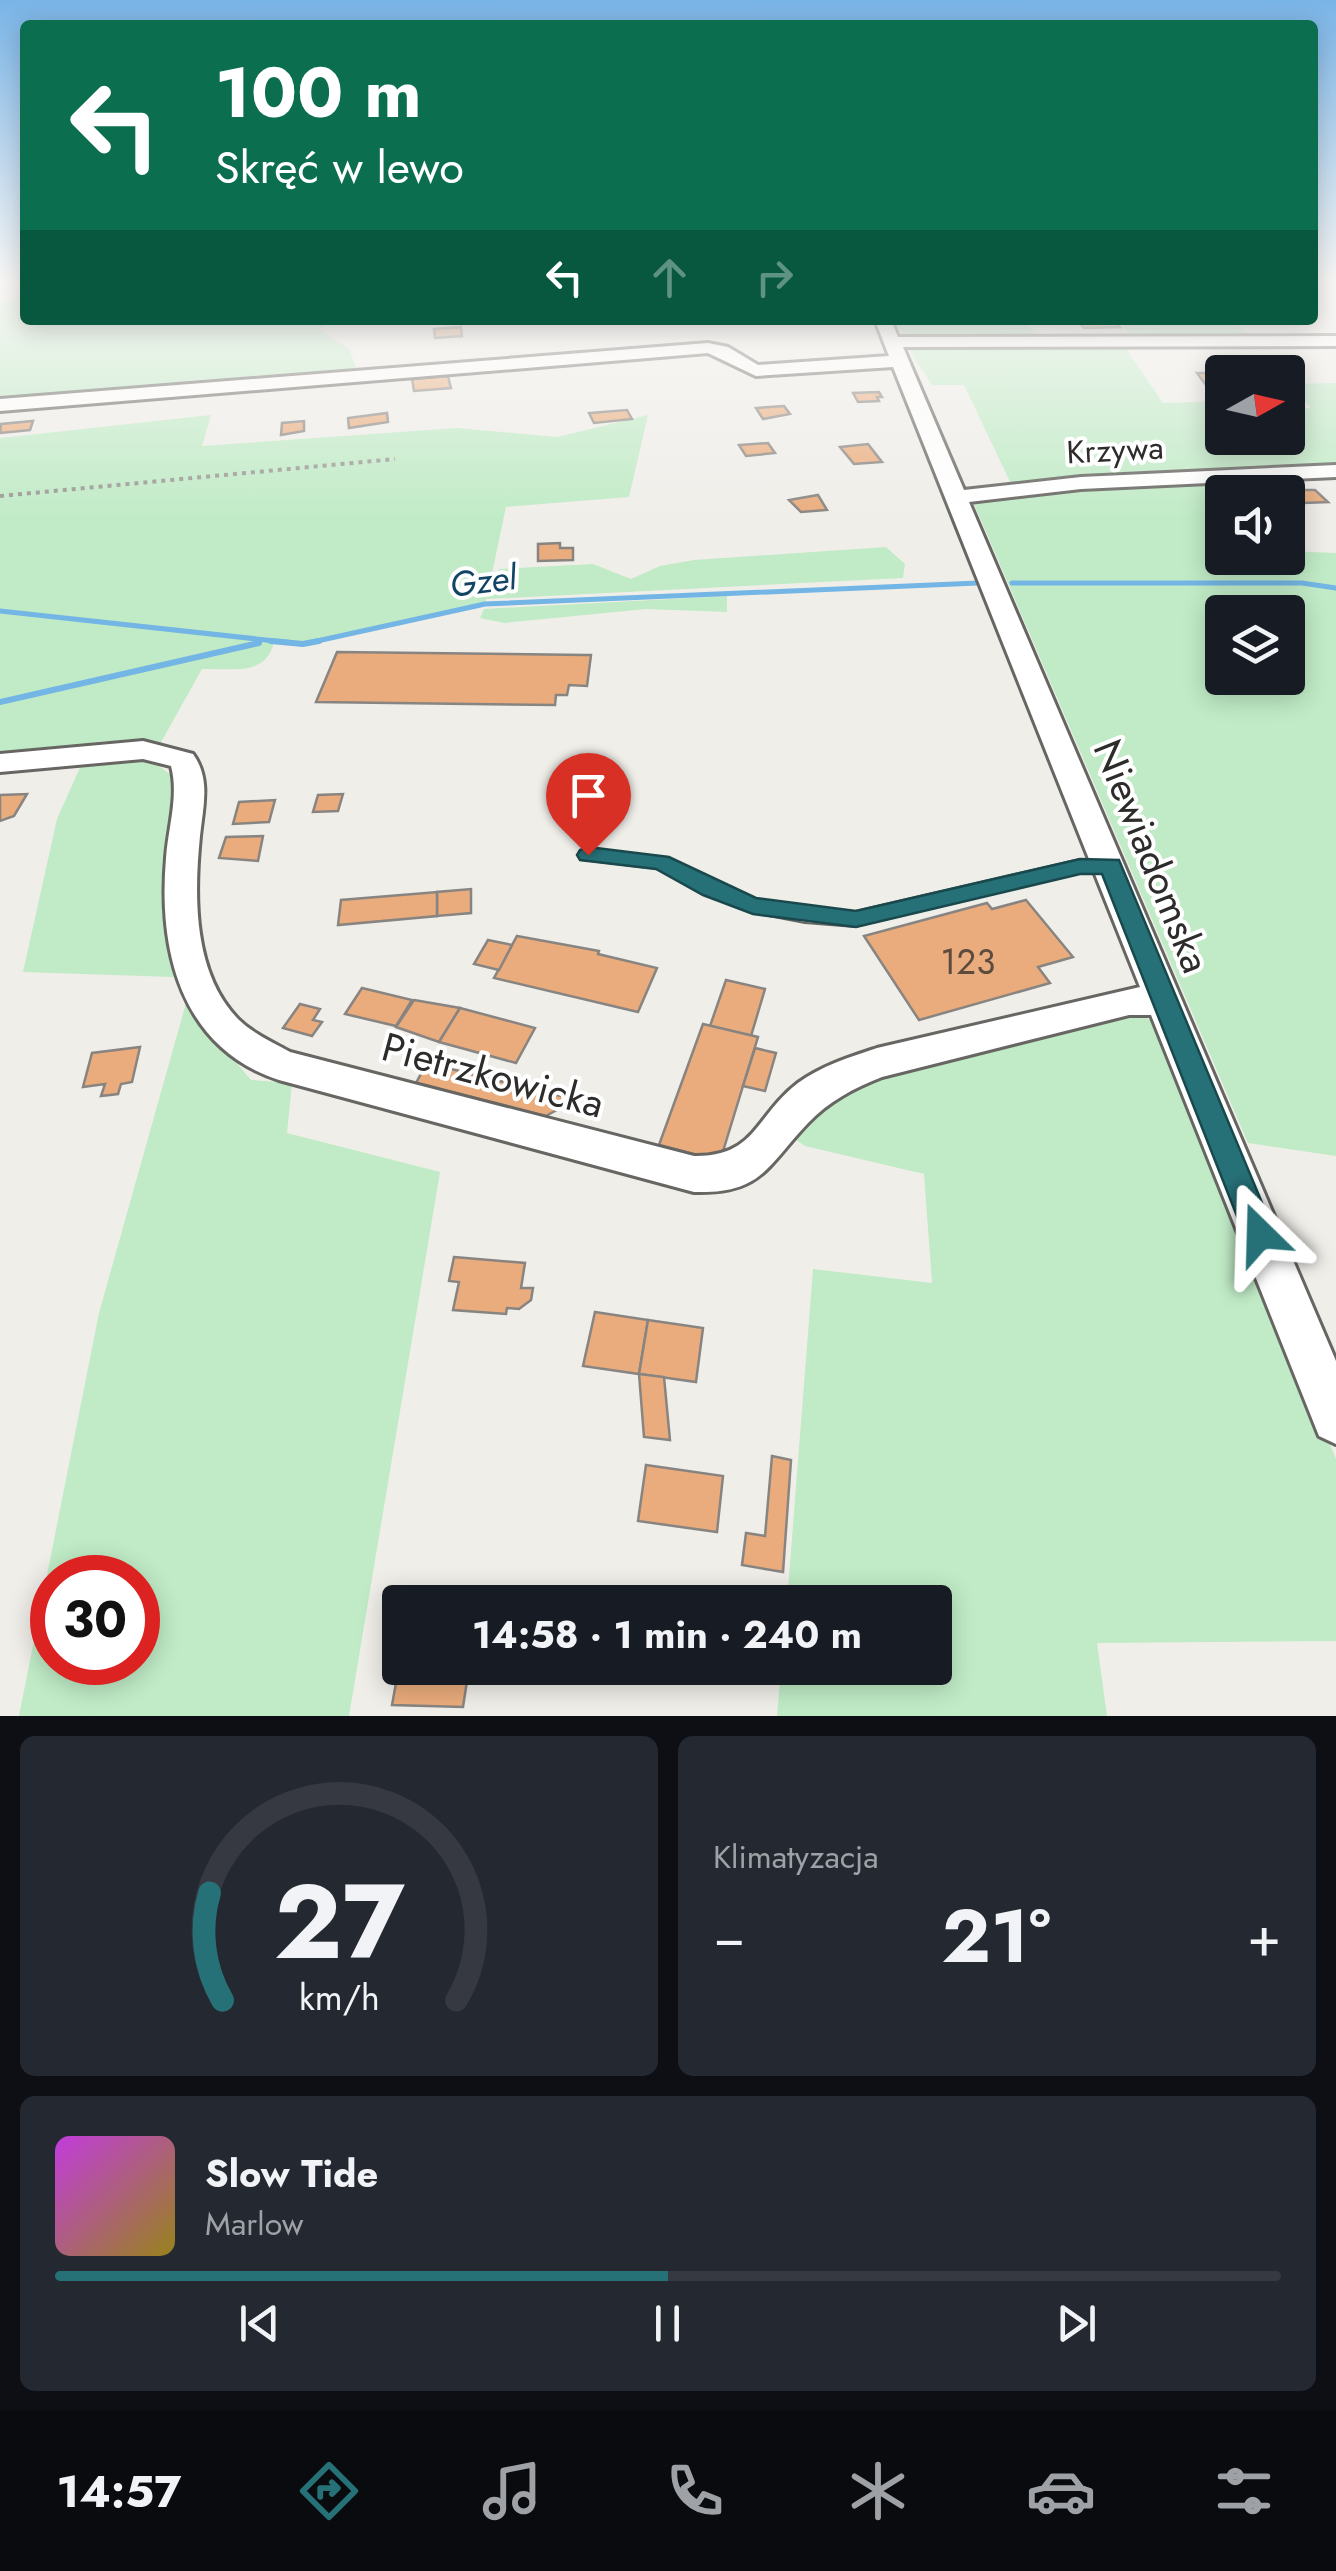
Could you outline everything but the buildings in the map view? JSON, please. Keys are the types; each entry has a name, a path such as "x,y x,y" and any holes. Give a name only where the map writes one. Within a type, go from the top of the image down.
{"street":[{"path":"0,405 546,361"},
{"path":"739,361 756,370 899,361"},
{"name":"Niewiadomska","path":"900,361 1336,1419"},
{"name":"Krzywa","path":"958,497 1081,483 1336,471"},
{"name":"Pietrzkowicka","path":"0,763 143,750 183,760 188,770 189,792 182,909 199,994 227,1032 279,1066 694,1174 737,1174 751,1165 763,1145 806,1100 844,1076 877,1063 1129,1002 1165,1000"}],"lane":[{"path":"588,855 661,862 712,890 753,906 836,919 856,919 1080,866 1110,866"}],"path":[{"path":"0,496 395,459"}],"green space":[{"path":"0,361 354,361 359,374 0,401"},
{"path":"916,361 1135,361 1163,403 1205,402 1205,455 1305,455 1305,408 1311,408 1305,402 1305,384 1336,383 1336,466 1012,486 964,385 932,385"},
{"path":"211,415 202,446 457,428 557,437 648,415 629,497 506,507 488,592 499,569 593,564 631,579 660,566 694,560 886,547 905,564 903,578 486,599 485,604 303,644 274,642 270,653 255,666 202,669 160,744 104,741 0,757 0,438"},
{"path":"1205,483 1205,575 1305,575 1305,552 1336,553 1336,1156 1248,1143 974,504 980,498 1070,488"},
{"path":"727,596 727,612 646,609 504,623 480,618 484,609"},
{"path":"125,758 154,763 173,776 174,977 23,972 57,819 83,761"},
{"path":"186,1003 251,1080 292,1083 287,1133 440,1172 349,1716 19,1716 30,1661 30,1685 160,1685 160,1555 51,1555 99,1313"},
{"path":"1132,1012 1155,1022 1336,1459 1336,1641 1097,1643 1107,1716 777,1716 780,1685 952,1685 952,1585 788,1585 813,1269 932,1283 924,1174 805,1146 795,1139 827,1100 972,1051"}],"waterway":[{"name":"Gzel","path":"308,643 485,604 978,583"},
{"name":"Gzel","path":"1012,583 1302,583 1336,588"},
{"name":"Gzel","path":"0,611 294,643"},
{"name":"Gzel","path":"271,641 319,641"},
{"path":"0,702 259,643"}],"route":[{"path":"588,855 661,862 712,890 753,906 836,919 856,919 1080,866 1110,866 1260,1234"}]}
